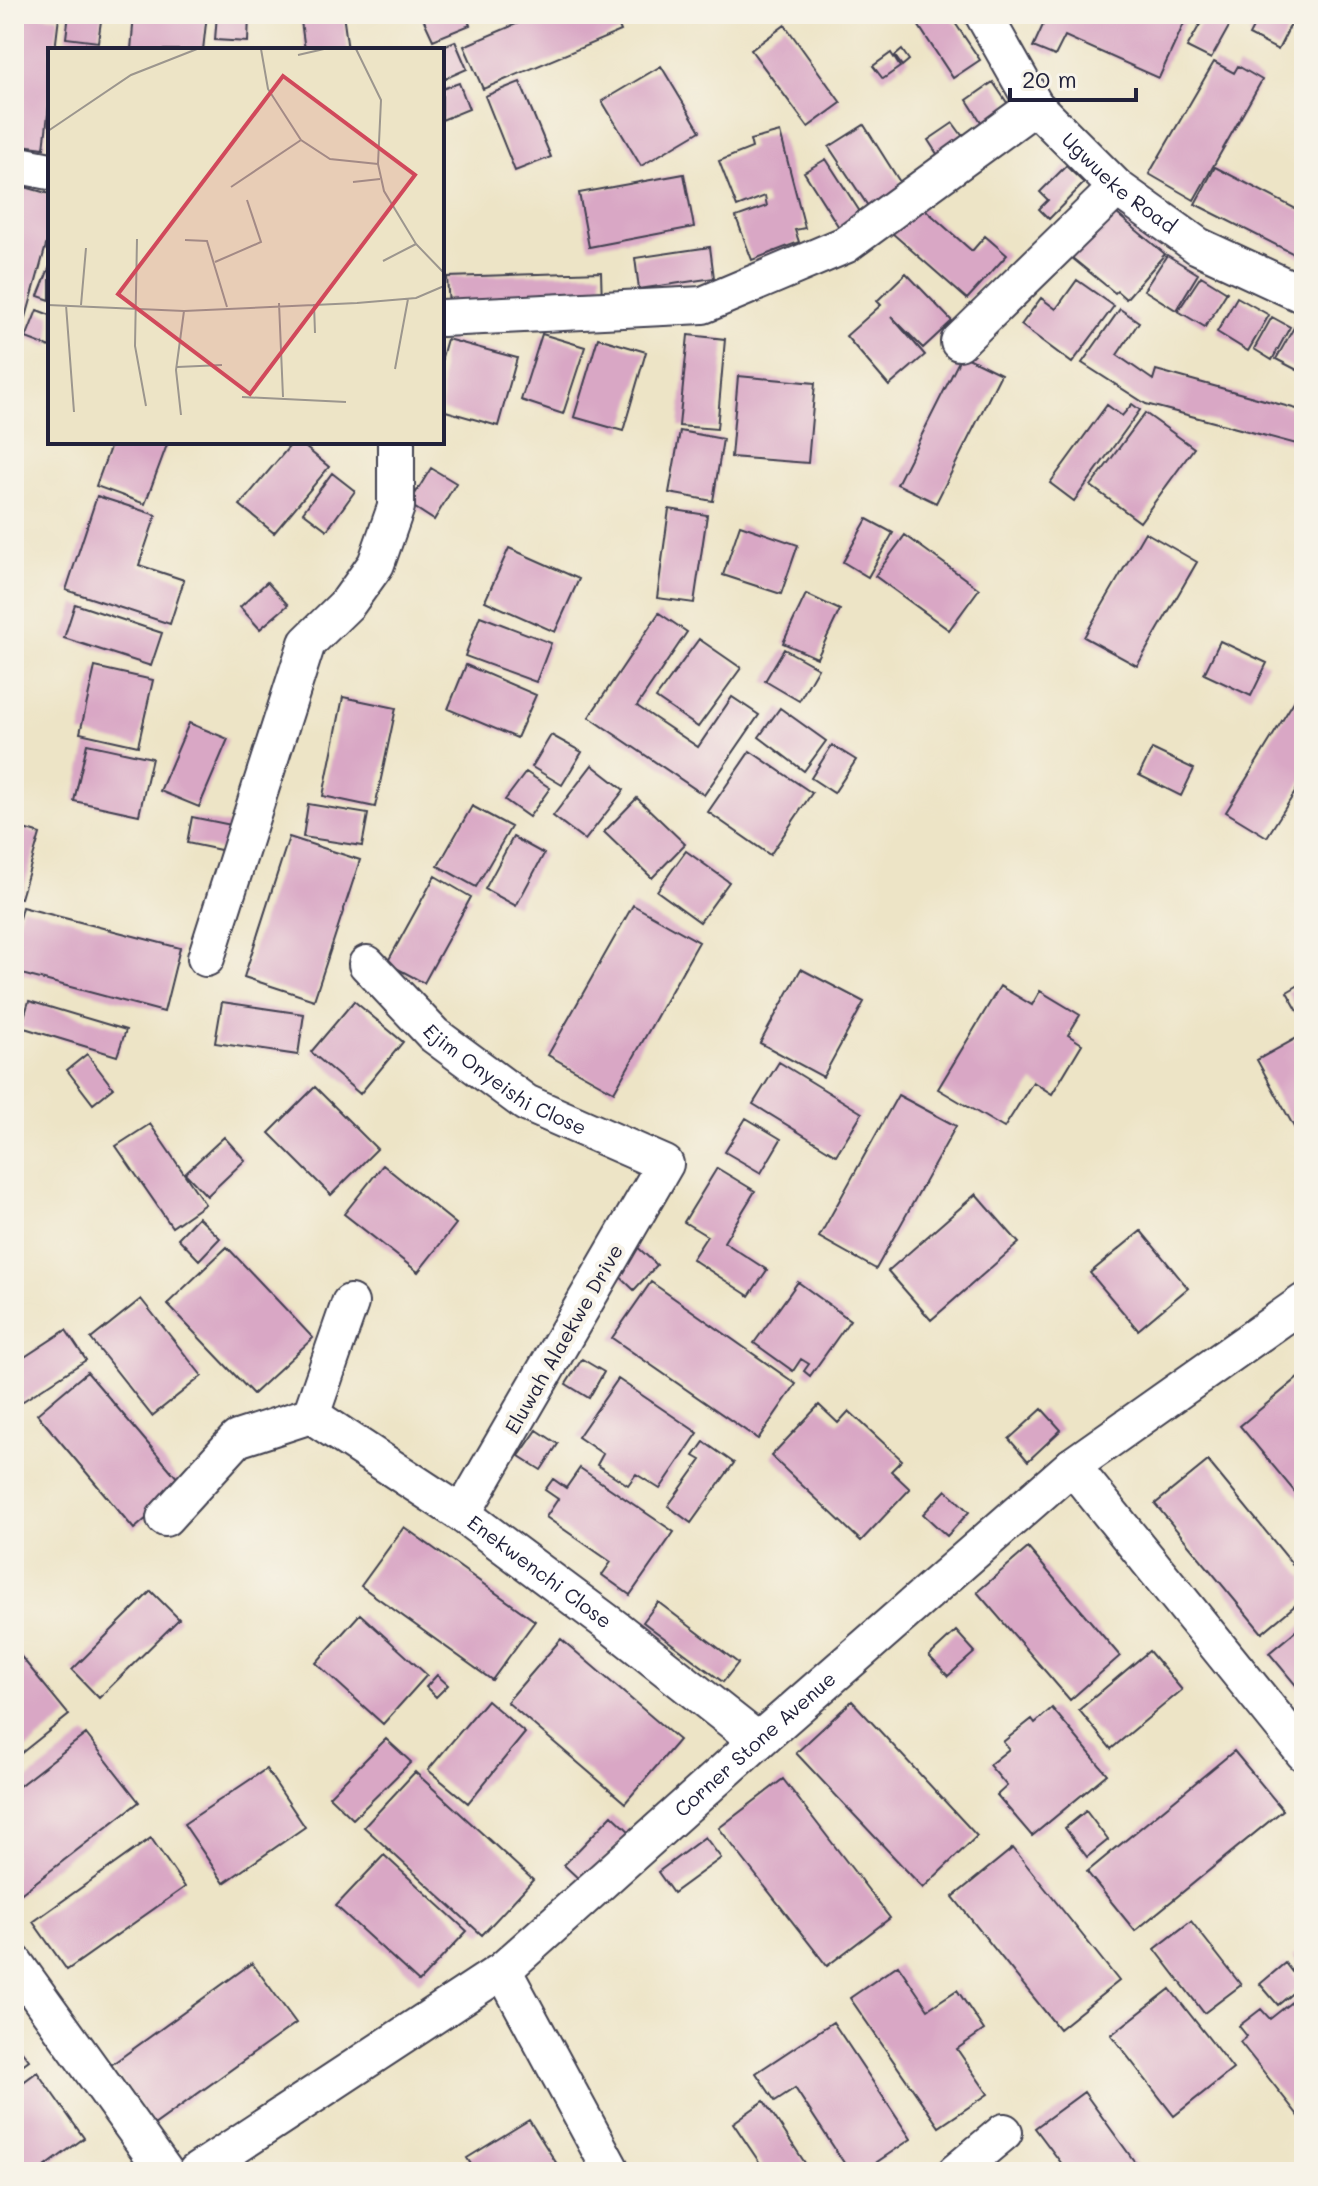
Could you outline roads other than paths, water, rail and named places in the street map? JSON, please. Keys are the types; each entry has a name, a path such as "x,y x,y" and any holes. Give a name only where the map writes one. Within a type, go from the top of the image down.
{"street":[{"name":"Ugwueke Road","path":"983,14 1035,106 1117,188 1198,246 1304,295"},
{"path":"444,318 703,305 845,245 1035,106"},
{"path":"14,164 48,171"},
{"path":"959,342 1117,188"},
{"path":"206,958 307,643 348,603 376,564 396,507 396,444"},
{"name":"Ejim Onyeishi Close","path":"367,964 434,1035 526,1103 665,1164"},
{"name":"Eluwah Alaekwe Drive","path":"462,1514 665,1164"},
{"path":"165,1518 237,1439 311,1415 350,1303"},
{"name":"Corner Stone Avenue","path":"196,2172 503,1970 1072,1466 1301,1309"},
{"name":"Enekwenchi Close","path":"311,1415 462,1514 616,1629 758,1741"},
{"path":"1072,1466 1304,1753"},
{"path":"14,1962 165,2172"},
{"path":"503,1970 612,2172"},
{"path":"956,2172 1004,2132"}]}
